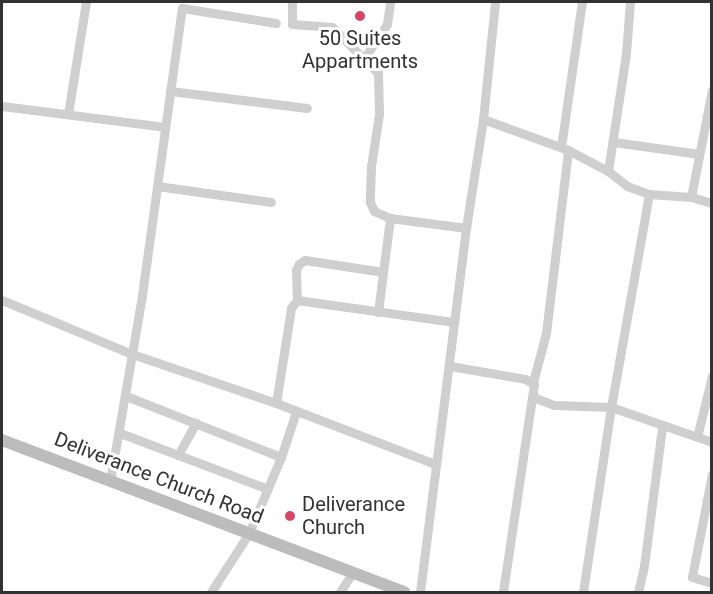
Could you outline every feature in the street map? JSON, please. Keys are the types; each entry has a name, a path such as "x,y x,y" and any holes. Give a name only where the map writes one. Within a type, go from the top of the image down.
{"street":[{"path":"68,114 86,2"},
{"path":"292,2 292,24 332,27 378,73 379,114 371,166 370,202 374,211 390,218 466,228"},
{"path":"363,60 387,24 390,2"},
{"path":"420,592 466,228 483,119 495,2"},
{"path":"503,592 533,397 533,381 546,333 582,2"},
{"path":"608,171 614,142 630,2"},
{"path":"110,481 126,396 182,8 276,23"},
{"path":"691,197 711,90"},
{"path":"170,91 307,108"},
{"path":"2,106 165,127"},
{"path":"483,119 565,149 608,171 627,186 649,194 691,197 711,203"},
{"path":"614,142 699,154"},
{"path":"157,186 271,202"},
{"path":"583,592 611,407 649,194"},
{"path":"378,312 390,218"},
{"path":"276,403 291,308 297,300 296,270 305,260 383,273"},
{"path":"2,300 132,354 276,403 435,464"},
{"path":"297,300 454,322"},
{"path":"450,366 533,381"},
{"path":"697,437 711,376"},
{"path":"126,396 281,457"},
{"path":"533,397 554,405 611,407 662,427 711,442"},
{"path":"211,592 249,533 281,457 296,412"},
{"path":"178,455 196,423"},
{"path":"638,592 645,566 662,427"},
{"path":"120,433 268,489"},
{"name":"Deliverance Church Road","path":"2,440 404,592"},
{"path":"711,474 692,577 711,583"},
{"path":"340,592 353,572"}],"place":[{"name":"50 Suites Appartments","path":"360,16"},
{"name":"Deliverance Church","path":"290,516"}]}
